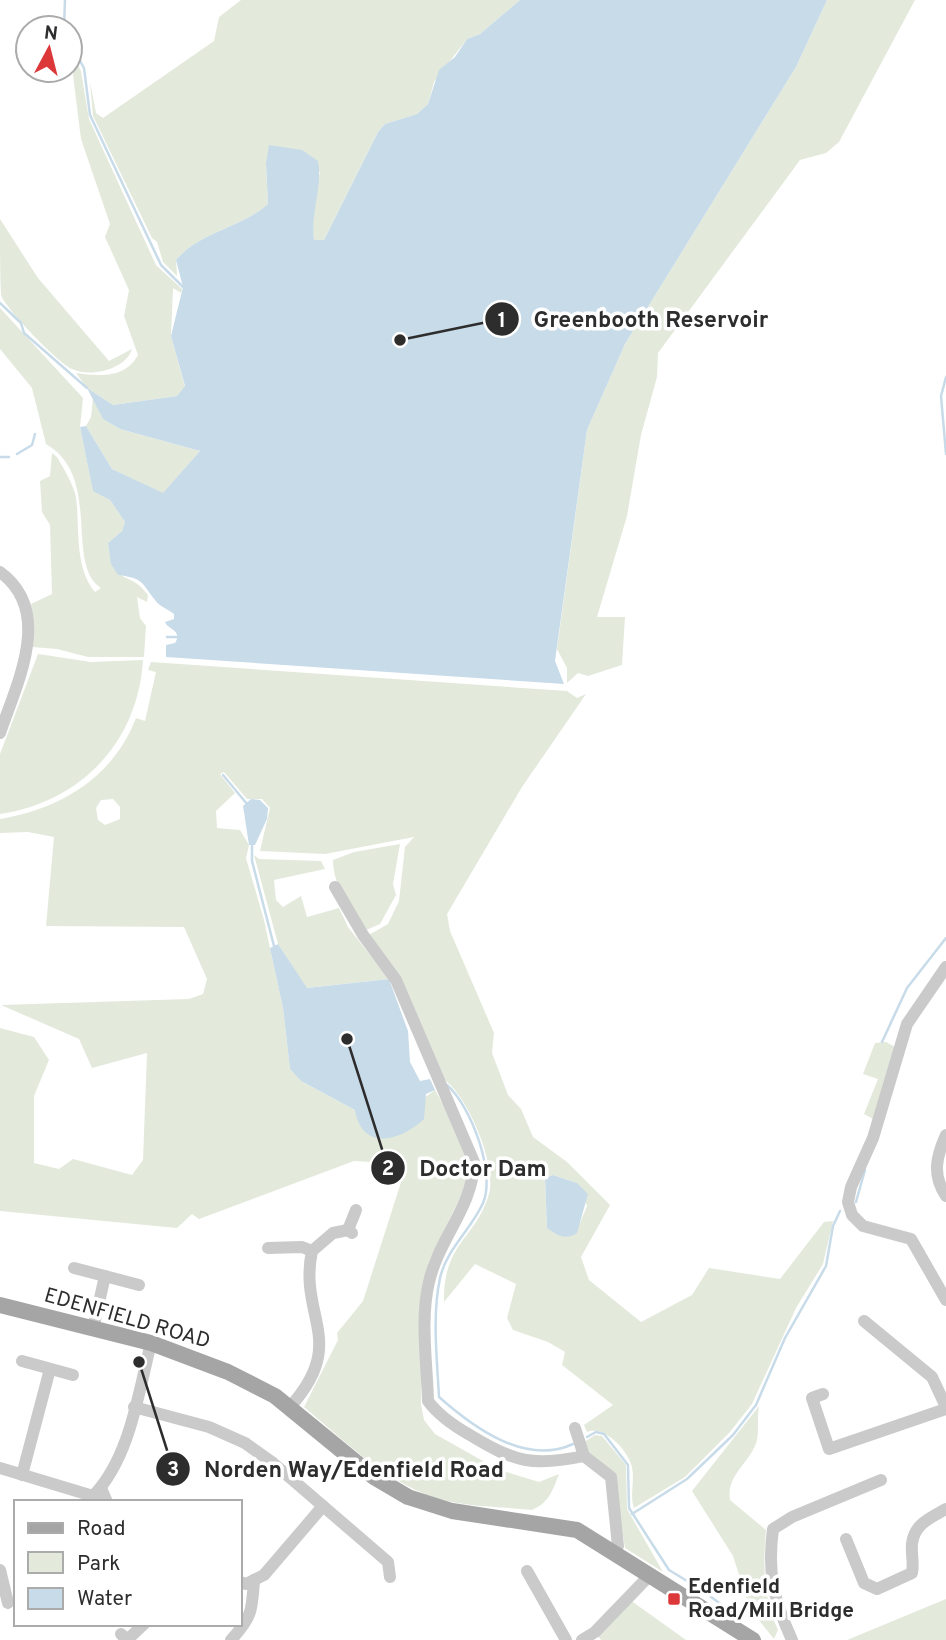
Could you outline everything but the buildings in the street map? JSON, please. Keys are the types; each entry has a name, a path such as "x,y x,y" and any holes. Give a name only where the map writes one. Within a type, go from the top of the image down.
{"main road":[{"name":"EDENFIELD ROAD","path":"0,1305 151,1343 228,1372 290,1407 374,1477 408,1497 452,1511 569,1527 744,1633"}],"street":[{"path":"0,572 13,582 24,599 29,627 24,666 0,733"},
{"path":"335,887 363,935 396,980 474,1162 473,1186 438,1253 429,1281 426,1299 428,1401 453,1425 505,1456 534,1462 584,1456"},
{"path":"946,967 907,1024 873,1138 851,1187 848,1202 852,1215 863,1226 911,1239 946,1300"},
{"path":"946,1135 937,1153 936,1170 946,1196"},
{"path":"290,1407 313,1378 319,1355 321,1339 310,1268 312,1251 333,1233 351,1233 356,1210"},
{"path":"268,1248 302,1247 312,1251"},
{"path":"74,1268 139,1285"},
{"path":"93,1329 105,1276"},
{"path":"823,1394 812,1398 823,1451 946,1408 932,1377 865,1321"},
{"path":"0,1468 93,1496 108,1480 123,1445 151,1343"},
{"path":"22,1361 73,1375"},
{"path":"22,1475 50,1368"},
{"path":"134,1407 209,1427 245,1443 388,1562 390,1577"},
{"path":"575,1428 584,1456 611,1477 618,1546 613,1553"},
{"path":"792,1640 775,1601 770,1554 773,1529 792,1517 881,1480"},
{"path":"101,1488 106,1500"},
{"path":"242,1582 246,1584 264,1575 323,1506"},
{"path":"847,1539 864,1583 877,1589 912,1573 915,1560 912,1545 920,1523 946,1509"},
{"path":"0,1570 8,1603"},
{"path":"527,1571 566,1640"},
{"path":"582,1640 595,1632 650,1575"},
{"path":"242,1626 254,1608 254,1580"},
{"path":"121,1634 127,1640 142,1626"},
{"path":"225,1638 242,1626"}],"green space":[{"path":"241,0 520,0 480,34 467,39 434,82 428,104 417,114 385,124 378,132 324,240 314,240 311,219 320,172 266,164 268,204 246,219 186,250 176,260 177,276 163,262 157,242 152,238 93,116 90,82 96,113 103,118 214,41 219,17"},
{"path":"827,0 915,0 839,142 826,153 800,160 658,353 657,377 641,435 627,516 597,617 625,617 622,665 588,676 578,673 567,683 567,668 557,649 587,430 625,344 796,67"},
{"path":"74,84 83,84 89,119 156,265 182,289 181,293 173,288 171,336 185,387 177,396 113,405 87,388 76,373 102,375 119,372 133,363 138,355 124,316 129,290 105,237 110,224 81,139"},
{"path":"0,219 38,278 109,361 132,349 123,362 98,372 72,369 22,323 1,295"},
{"path":"0,308 83,398 80,427 93,490 110,500 125,522 122,531 108,543 114,567 148,595 147,602 137,597 140,618 146,626 144,657 88,657 57,649 32,647 31,604 52,594 50,525 42,512 40,481 50,476 52,453 57,457 76,497 79,547 84,571 95,592 101,588 90,576 85,560 79,498 73,477 63,459 46,444 32,388 0,349"},
{"path":"93,398 103,419 120,429 200,451 163,494 112,469 86,426 91,417"},
{"path":"38,654 91,662 143,660 139,690 130,717 117,742 80,782 29,807 0,814 0,754"},
{"path":"151,662 567,691 577,698 586,694 522,787 447,914 450,931 494,1033 492,1053 508,1095 521,1109 533,1137 567,1162 610,1205 581,1257 589,1280 641,1322 692,1295 709,1268 780,1279 824,1222 833,1221 823,1264 796,1308 752,1404 730,1432 685,1477 634,1508 632,1469 628,1458 613,1439 600,1432 587,1432 584,1425 613,1405 562,1365 565,1352 548,1342 513,1330 507,1318 516,1284 475,1264 444,1302 445,1282 454,1253 476,1221 489,1194 489,1165 470,1113 451,1085 441,1077 367,936 388,924 399,901 405,847 414,837 325,854 260,851 270,808 262,799 247,799 224,772 220,774 235,793 216,811 217,828 240,830 249,845 246,858 264,920 283,1008 290,1069 301,1081 355,1110 424,1119 424,1098 435,1090 462,1139 469,1179 429,1261 421,1298 421,1404 424,1420 435,1434 497,1469 539,1482 559,1474 543,1504 532,1510 490,1507 447,1501 426,1494 388,1475 304,1407 338,1340 337,1333 363,1301 403,1176 389,1163 354,1161 199,1219 192,1214 177,1228 0,1211 0,1028 34,1037 49,1060 34,1096 34,1163 59,1169 73,1159 132,1175 143,1160 147,1053 92,1068 79,1039 1,1005 189,999 203,994 207,979 184,927 46,926 54,837 28,832 0,833 0,819 43,807 63,798 99,774 126,739 136,718 145,721 156,672 148,670","holes":["113,799 120,807 120,819 105,825 98,820 96,808 101,800","553,1175 577,1183 587,1206 580,1223 547,1228 545,1178"]},
{"path":"400,844 393,884 396,895 380,924 364,931 339,888 333,860 354,852"},
{"path":"254,855 259,859 321,861 325,869 274,880 276,900 283,907 301,896 307,917 339,908 348,927 389,979 306,988 278,944"},
{"path":"886,1042 895,1047 873,1119 864,1114 878,1079 863,1074 875,1043"},
{"path":"759,1406 757,1440 735,1476 730,1500 766,1530 765,1581 769,1606 778,1630 774,1639 750,1609 733,1556 692,1491"},
{"path":"595,1435 602,1436 626,1465 627,1509 663,1572 625,1548 614,1477 586,1452 584,1442"},
{"path":"946,1599 946,1640 847,1640"},
{"path":"630,1600 686,1640 601,1640 596,1633"}],"water":[{"path":"520,0 827,0 796,67 625,344 587,430 555,661 564,684 166,657 166,645 175,643 177,639 176,633 165,622 174,619 174,614 157,602 141,582 118,575 111,564 108,543 122,531 125,522 110,500 93,491 80,427 86,426 112,469 163,493 200,451 120,429 103,419 87,388 113,405 177,396 185,386 171,336 183,287 176,260 197,242 246,219 268,204 266,164 269,145 302,150 318,161 319,181 313,230 314,240 324,240 378,132 385,124 417,114 428,104 439,70 455,57 467,39 480,34"},
{"path":"251,799 260,800 268,808 267,819 255,845 249,845 243,806"},
{"path":"278,944 307,988 389,979 408,1031 410,1062 420,1081 430,1079 435,1090 426,1094 424,1119 415,1127 394,1137 374,1137 365,1132 355,1110 301,1081 290,1069 283,1008 270,948"},
{"path":"553,1175 577,1183 588,1194 577,1233 569,1237 558,1235 547,1228 545,1178"}],"waterway":[{"path":"64,14 65,0"},
{"path":"84,68 90,115 161,265 183,287"},
{"path":"0,303 21,323 24,333 87,388"},
{"path":"946,377 941,396 946,454"},
{"path":"17,454 32,445 35,434"},
{"path":"0,457 9,457"},
{"path":"167,637 178,637"},
{"path":"223,775 247,804"},
{"path":"252,843 252,861 274,946"},
{"path":"882,1042 907,988 946,938"},
{"path":"447,1085 465,1108 479,1141 484,1158 486,1190 478,1213 448,1257 440,1278 436,1322 439,1397 468,1421 519,1447 555,1450 573,1444"},
{"path":"856,1202 865,1170"},
{"path":"632,1514 687,1479 733,1435 756,1405 785,1338 826,1266 833,1226 840,1211"},
{"path":"587,1437 596,1432 604,1434 628,1465 629,1508 669,1570 702,1590 739,1618 738,1623"}],"place":[{"name":"Greenbooth Reservoir","path":"400,340"},
{"name":"Doctor Dam","path":"347,1039"},
{"name":"Norden Way/Edenfield Road","path":"139,1362"},
{"name":"Edenfield Road/Mill Bridge","path":"674,1599"}]}
